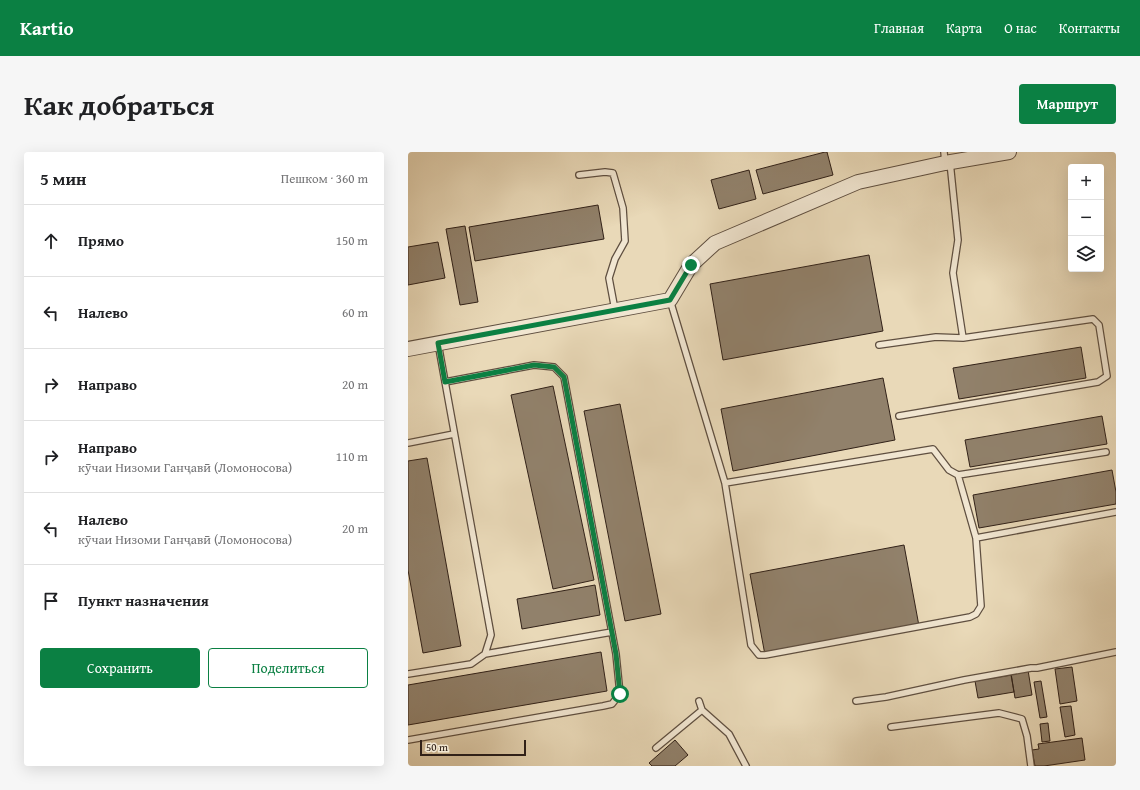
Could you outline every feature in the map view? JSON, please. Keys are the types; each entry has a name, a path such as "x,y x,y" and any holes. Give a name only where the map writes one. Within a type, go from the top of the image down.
{"street":[{"path":"408,349 670,300 691,265 715,243 858,182 946,159 1009,152"}],"lane":[{"path":"946,159 958,240 953,272 963,338"},
{"path":"579,175 605,172 612,173 623,208 625,241 615,260 609,278 615,310"},
{"path":"670,300 725,483 751,645 759,655 765,656 970,617 976,614 981,606 976,538 958,475"},
{"path":"879,345 936,337 963,338 1093,319 1099,324 1107,376 1098,382 899,416"},
{"path":"438,343 491,635 485,654"},
{"path":"408,740 603,706 612,704 620,694 616,654 564,377 554,367 534,365 445,382"},
{"path":"408,443 454,434"},
{"path":"725,483 932,449 949,470 958,475 1106,452"},
{"path":"976,538 1116,512"},
{"path":"408,674 471,664 485,654 612,632"},
{"path":"856,701 886,697 964,680 1037,668 1116,652"},
{"path":"699,701 702,710 729,734 746,766"},
{"path":"656,748 702,710"},
{"path":"891,727 999,713 1022,719 1027,736 1031,766"}],"building":[{"path":"827,152 833,175 763,194 756,170"},
{"path":"749,170 756,199 719,209 711,180"},
{"path":"598,205 604,239 475,261 469,227"},
{"path":"465,226 478,302 460,305 446,229"},
{"path":"438,242 445,278 408,285 408,247"},
{"path":"869,255 883,331 723,360 710,284"},
{"path":"1081,347 1086,378 959,399 953,368"},
{"path":"883,378 895,440 733,471 721,409"},
{"path":"553,386 594,580 553,589 511,395"},
{"path":"620,404 661,614 625,621 584,411"},
{"path":"1102,416 1107,444 970,467 965,440"},
{"path":"427,458 461,646 423,653 408,570 408,461"},
{"path":"1112,470 1116,492 1116,504 979,528 973,495"},
{"path":"904,545 919,626 765,655 750,574"},
{"path":"595,585 600,615 522,629 517,599"},
{"path":"601,652 607,691 408,725 408,685"},
{"path":"1072,667 1077,701 1060,704 1055,669"},
{"path":"1028,670 1032,695 1015,698 1011,673"},
{"path":"1011,675 1014,692 978,698 975,681"},
{"path":"1041,681 1047,717 1040,718 1034,682"},
{"path":"1071,706 1075,735 1065,737 1060,707"},
{"path":"1048,723 1050,741 1042,742 1040,724"},
{"path":"1082,738 1085,760 1035,766 1032,750 1039,749 1038,744"},
{"path":"675,740 688,755 675,766 652,766 649,763"}],"route":[{"path":"620,694 616,654 564,377 554,367 534,365 445,382 438,343 670,300 691,265"}]}
